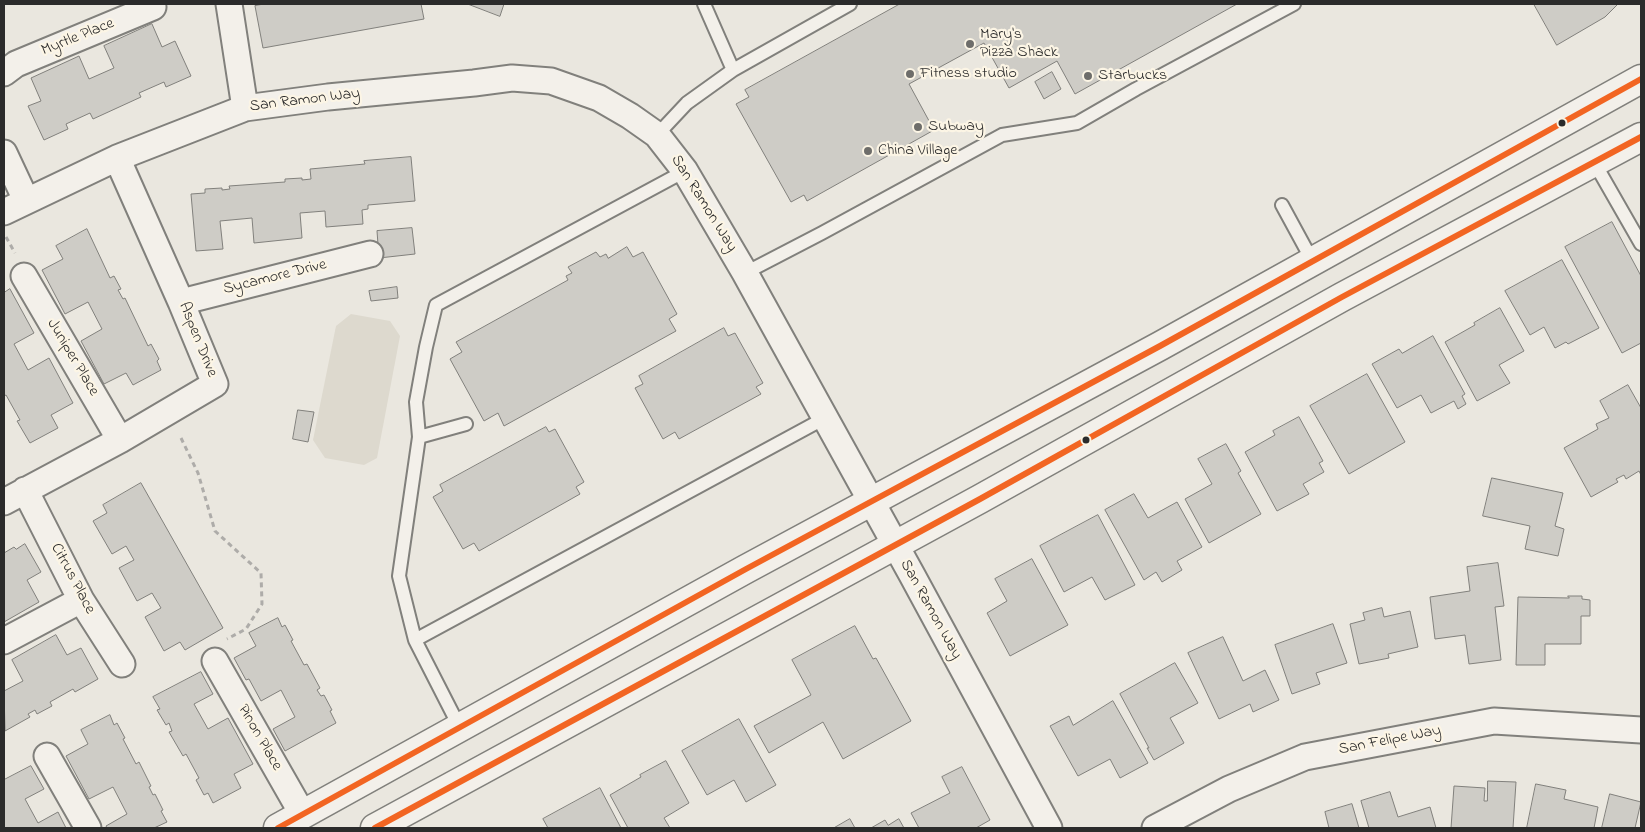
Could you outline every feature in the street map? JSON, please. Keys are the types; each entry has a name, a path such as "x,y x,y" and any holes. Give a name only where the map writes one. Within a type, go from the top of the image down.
{"main road":[{"path":"278,828 870,501 1313,262 1641,79"},
{"path":"375,828 895,545 1342,298 1641,137"}],"street":[{"path":"229,4 245,108"},
{"name":"Myrtle Place","path":"4,73 16,64 153,7"},
{"name":"San Ramon Way","path":"4,212 117,158 245,108 328,97 512,78 551,81 599,98 630,116 657,135 685,171 745,272 1049,828"},
{"path":"4,153 26,200"},
{"name":"Aspen Drive","path":"14,496 120,440 215,384 117,158"},
{"name":"Sycamore Drive","path":"181,302 370,254"},
{"name":"Juniper Place","path":"24,276 120,440"},
{"name":"Citrus Place","path":"14,496 122,664"},
{"path":"4,641 81,600"},
{"name":"Pinon Place","path":"215,661 303,815"},
{"name":"San Felipe Way","path":"1155,828 1229,789 1305,757 1494,721 1641,726"},
{"path":"47,756 88,828"}],"lane":[{"path":"704,4 733,70"},
{"path":"657,135 687,103 733,70 850,4"},
{"path":"745,272 822,233 1002,134 1077,123 1294,4"},
{"path":"1594,162 1641,244"},
{"path":"460,728 415,640 399,576 419,437 416,402 436,305 685,171"},
{"path":"1282,205 1313,262"},
{"path":"415,640 825,418"},
{"path":"419,437 466,424"}],"path":[{"path":"181,438 198,473 215,531 261,573 262,604 246,629 216,645 215,661"}],"shaded area":[{"path":"351,314 390,321 400,336 377,458 364,465 325,458 313,440 336,326"}],"building":[{"path":"264,4 421,4 424,19 263,48 255,6"},
{"path":"468,4 504,4 500,16"},
{"path":"900,4 1237,4 1075,94 1057,61 1009,88 984,43 909,84 934,130 807,201 804,195 791,202 736,104 749,97 745,90"},
{"path":"1534,4 1618,4 1605,17 1557,45"},
{"path":"152,24 162,47 175,41 191,76 166,87 164,82 139,93 141,97 93,119 90,113 66,124 68,129 44,140 28,106 41,101 31,78 79,56 89,79 114,68 104,46"},
{"path":"1052,72 1061,89 1044,99 1035,82"},
{"path":"411,157 415,201 368,205 368,209 362,210 363,224 326,227 325,211 300,213 302,238 254,243 252,218 220,221 223,249 196,251 191,194 205,193 205,189 222,188 222,190 230,189 229,186 285,182 285,179 311,179 310,169 365,164 364,161"},
{"path":"1612,222 1641,276 1641,343 1622,353 1565,247"},
{"path":"412,228 415,254 379,258 377,231"},
{"path":"87,229 110,278 114,276 121,289 118,290 123,299 125,298 148,346 151,344 159,359 157,361 161,370 133,385 126,373 104,384 81,341 102,329 88,302 65,314 42,270 63,259 56,246"},
{"path":"627,247 633,257 643,252 677,314 669,319 676,331 504,426 498,413 484,421 450,359 462,352 456,342 568,280 566,276 572,273 568,267 596,252 600,257 606,254 608,258"},
{"path":"1562,260 1599,328 1568,344 1566,342 1555,348 1544,327 1530,335 1505,291"},
{"path":"397,287 398,298 371,301 369,291"},
{"path":"10,289 34,333 14,344 28,370 49,358 73,403 51,415 58,428 30,443 17,421 20,420 6,395 4,396 4,293"},
{"path":"1500,308 1524,351 1499,365 1510,383 1477,401 1445,342"},
{"path":"724,328 728,336 735,333 763,383 756,387 761,394 679,439 675,432 663,439 635,388 643,384 639,376"},
{"path":"1433,336 1465,394 1462,396 1466,404 1458,409 1454,401 1431,413 1421,395 1397,408 1372,364 1399,349 1402,353"},
{"path":"1367,374 1405,442 1349,474 1310,406"},
{"path":"1628,385 1641,408 1641,475 1639,471 1626,479 1624,475 1616,479 1618,482 1591,497 1564,448 1598,429 1596,424 1609,418 1600,401"},
{"path":"298,410 314,412 308,442 293,439"},
{"path":"1299,417 1323,461 1319,463 1324,472 1303,484 1309,494 1277,511 1245,452 1275,435 1273,431"},
{"path":"546,427 549,432 555,429 584,482 576,487 580,494 479,551 474,543 463,549 433,497 443,491 440,485"},
{"path":"1226,444 1241,471 1238,473 1261,514 1209,543 1185,499 1212,484 1198,459"},
{"path":"1492,478 1563,493 1555,526 1564,529 1558,556 1525,549 1530,526 1483,516"},
{"path":"141,483 223,628 185,650 180,642 164,651 145,617 161,608 152,593 137,601 119,568 134,560 126,546 112,554 93,521 107,513 103,505"},
{"path":"1134,494 1148,518 1177,502 1202,547 1177,561 1182,570 1162,582 1156,572 1144,580 1105,510"},
{"path":"1098,515 1135,585 1105,600 1092,577 1064,592 1040,546"},
{"path":"25,544 41,572 27,580 39,602 4,622 4,553 14,547 16,549"},
{"path":"1032,559 1068,625 1010,656 987,613 1007,601 995,579"},
{"path":"1498,563 1504,606 1495,607 1501,660 1469,664 1465,635 1435,639 1430,597 1470,591 1467,567"},
{"path":"1568,596 1582,596 1582,599 1590,600 1590,616 1581,616 1581,644 1545,644 1545,665 1516,665 1518,597 1569,598"},
{"path":"1382,608 1384,617 1410,611 1418,647 1388,654 1389,658 1359,664 1350,624 1365,620 1363,613"},
{"path":"278,618 282,627 285,625 304,665 307,664 320,688 317,690 321,696 324,695 336,723 285,751 273,729 295,717 281,690 261,701 249,679 246,680 234,658 256,646 249,633"},
{"path":"1333,624 1347,663 1316,673 1320,684 1292,694 1275,645"},
{"path":"855,626 873,659 876,658 911,721 843,759 823,722 769,753 754,726 811,695 792,660"},
{"path":"56,635 67,655 81,648 98,679 75,692 73,689 50,702 52,706 37,714 35,710 28,714 30,717 5,731 4,691 23,681 12,660"},
{"path":"1223,637 1243,681 1265,670 1279,700 1253,712 1250,704 1219,719 1188,653"},
{"path":"1175,663 1198,703 1170,718 1184,743 1154,760 1120,694"},
{"path":"201,672 213,694 194,704 208,729 228,718 253,764 234,774 241,788 213,803 208,793 204,795 196,780 199,778 186,754 183,756 169,732 172,731 169,723 166,725 157,710 160,709 153,697"},
{"path":"1113,701 1148,763 1120,778 1110,759 1078,776 1050,726 1069,716 1073,725"},
{"path":"110,715 114,725 117,723 125,738 123,739 136,764 139,762 151,786 149,787 153,795 155,794 163,810 161,811 167,822 154,828 107,828 106,826 127,814 113,787 89,799 66,756 88,744 81,730"},
{"path":"739,719 776,785 746,802 734,780 707,795 682,751"},
{"path":"666,761 689,803 664,818 670,828 628,828 610,795 641,777 640,775"},
{"path":"31,766 44,789 25,799 38,823 58,812 66,828 4,828 4,780"},
{"path":"962,767 990,820 976,828 919,828 911,813 950,793 942,777"},
{"path":"1488,781 1516,782 1513,828 1451,828 1454,786 1485,788 1484,801 1487,801"},
{"path":"1536,784 1566,790 1564,799 1598,807 1594,828 1527,828"},
{"path":"600,788 621,828 548,828 543,819"},
{"path":"1390,792 1398,817 1430,807 1436,828 1369,828 1361,801"},
{"path":"1610,794 1641,802 1635,828 1602,828"},
{"path":"1352,804 1359,828 1329,828 1325,812"},
{"path":"850,819 855,828 834,828"},
{"path":"899,819 904,828 871,828 885,820 888,825"}],"transit line":[{"path":"278,828 746,569 1160,346 1641,79"},
{"path":"375,828 980,499 1342,297 1641,137"}],"place":[{"name":"Mary's Pizza Shack","path":"970,44"},
{"name":"Fitness studio","path":"910,74"},
{"name":"Starbucks","path":"1088,76"},
{"name":"Subway","path":"918,127"},
{"name":"China Village","path":"868,151"}]}
